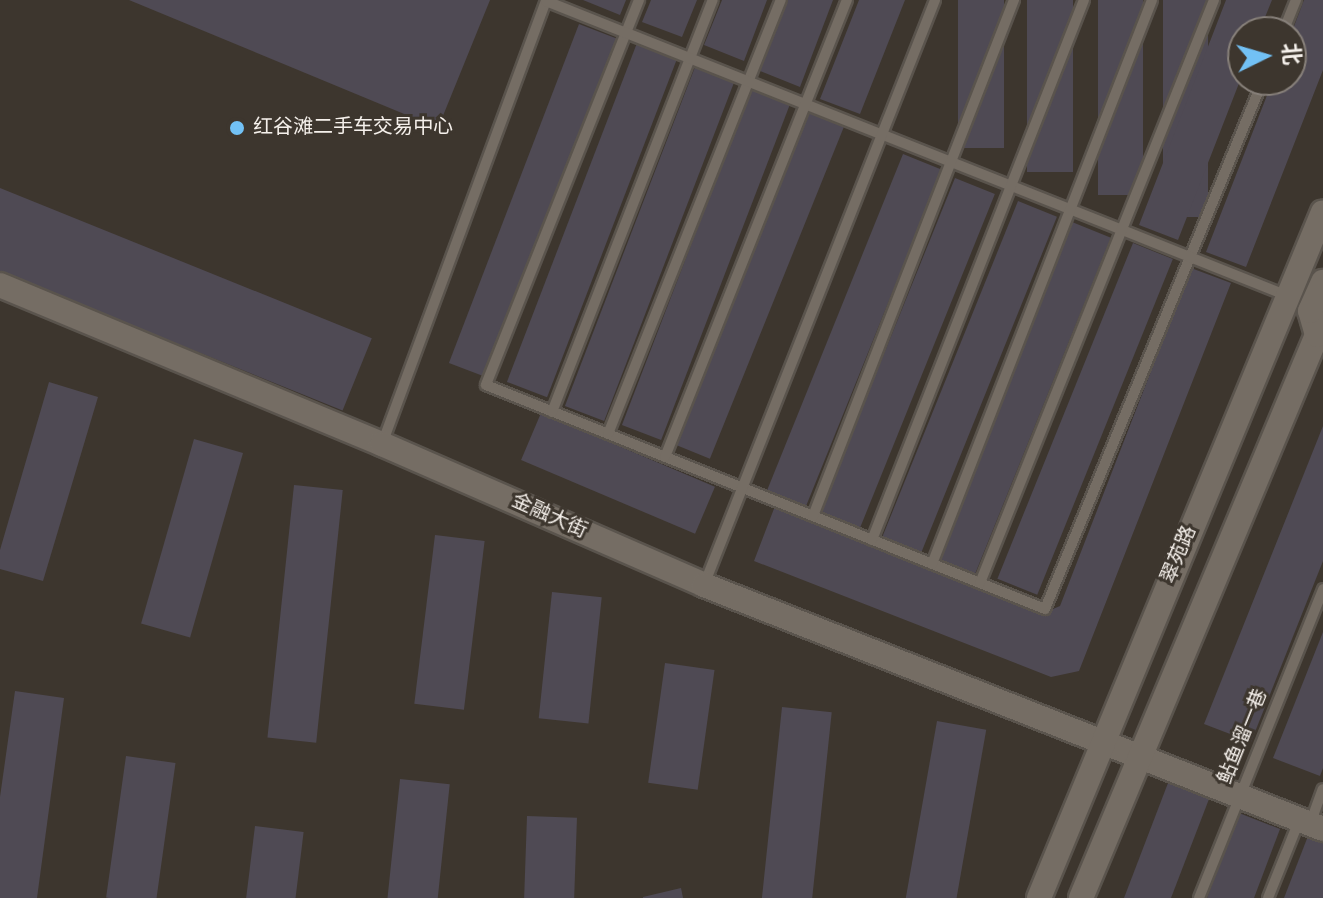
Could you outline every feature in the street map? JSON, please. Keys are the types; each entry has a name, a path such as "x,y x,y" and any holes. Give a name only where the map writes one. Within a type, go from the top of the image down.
{"street":[{"name":"翠苑路","path":"1039,898 1323,212"},
{"name":"金融大街","path":"0,285 382,444 704,585 1311,824"},
{"name":"翠苑路","path":"1081,898 1317,335 1310,311 1321,290"}],"lane":[{"path":"639,0 486,385 1045,609 1256,96"},
{"path":"552,412 713,0"},
{"path":"608,434 781,0"},
{"path":"665,457 847,0"},
{"path":"704,585 935,0"},
{"path":"813,516 1014,0"},
{"path":"872,540 1084,0"},
{"path":"932,564 1152,0"},
{"path":"980,583 1214,0"},
{"path":"382,444 546,1 1289,296"},
{"name":"鲇鱼溜一巷","path":"1199,898 1323,589"},
{"path":"1268,898 1311,824 1323,789"}],"building":[{"path":"129,0 490,0 438,128"},
{"path":"583,0 626,0 620,15"},
{"path":"651,0 697,0 682,37 642,22"},
{"path":"722,0 767,0 744,61 704,45"},
{"path":"788,0 833,0 800,87 760,71"},
{"path":"859,0 905,0 860,114 820,99"},
{"path":"958,0 1004,0 1004,148 958,148"},
{"path":"1027,0 1073,0 1073,172 1027,172"},
{"path":"1098,0 1143,0 1143,195 1098,195"},
{"path":"1163,0 1208,0 1208,217 1163,217"},
{"path":"1226,0 1272,0 1266,16 1227,16 1227,96 1234,96 1178,240 1139,225"},
{"path":"1304,0 1323,0 1323,70 1246,267 1206,252 1267,96 1307,96 1307,16 1298,16"},
{"path":"579,24 619,39 489,378 449,363"},
{"path":"637,43 677,58 547,397 507,382"},
{"path":"695,67 734,82 604,421 565,406"},
{"path":"752,86 791,101 661,440 622,425"},
{"path":"806,106 846,122 710,459 670,443"},
{"path":"903,154 942,170 806,506 767,491"},
{"path":"955,178 995,194 859,530 819,514"},
{"path":"0,188 372,338 343,411 0,272"},
{"path":"1018,201 1057,217 921,554 882,538"},
{"path":"1072,222 1111,238 975,574 936,559"},
{"path":"1133,243 1173,259 1037,595 997,579"},
{"path":"1191,268 1231,283 1079,671 1051,677 754,561 775,506 1046,612 1060,606"},
{"path":"49,382 98,397 43,581 0,569 0,550"},
{"path":"541,413 715,487 695,534 521,460"},
{"path":"1323,426 1323,561 1251,742 1204,724"},
{"path":"194,439 243,453 190,638 141,624"},
{"path":"294,485 343,490 316,743 267,738"},
{"path":"435,535 485,541 464,710 414,704"},
{"path":"552,592 602,597 588,724 539,718"},
{"path":"1323,632 1323,768 1320,776 1273,758"},
{"path":"665,663 715,670 698,790 648,783"},
{"path":"15,691 64,698 37,898 0,898 0,797"},
{"path":"782,707 832,712 812,898 762,898"},
{"path":"937,721 986,730 957,898 906,898"},
{"path":"126,756 176,763 157,898 106,898"},
{"path":"400,779 450,784 438,898 387,898"},
{"path":"1168,783 1209,799 1171,898 1124,898"},
{"path":"1239,813 1280,829 1254,898 1207,898"},
{"path":"527,816 577,818 574,898 524,898"},
{"path":"255,826 304,832 296,898 246,898"},
{"path":"1308,836 1323,842 1323,898 1284,898"},
{"path":"681,888 683,898 643,898 643,897"}],"place":[{"name":"红谷滩二手车交易中心","path":"237,128"}]}
